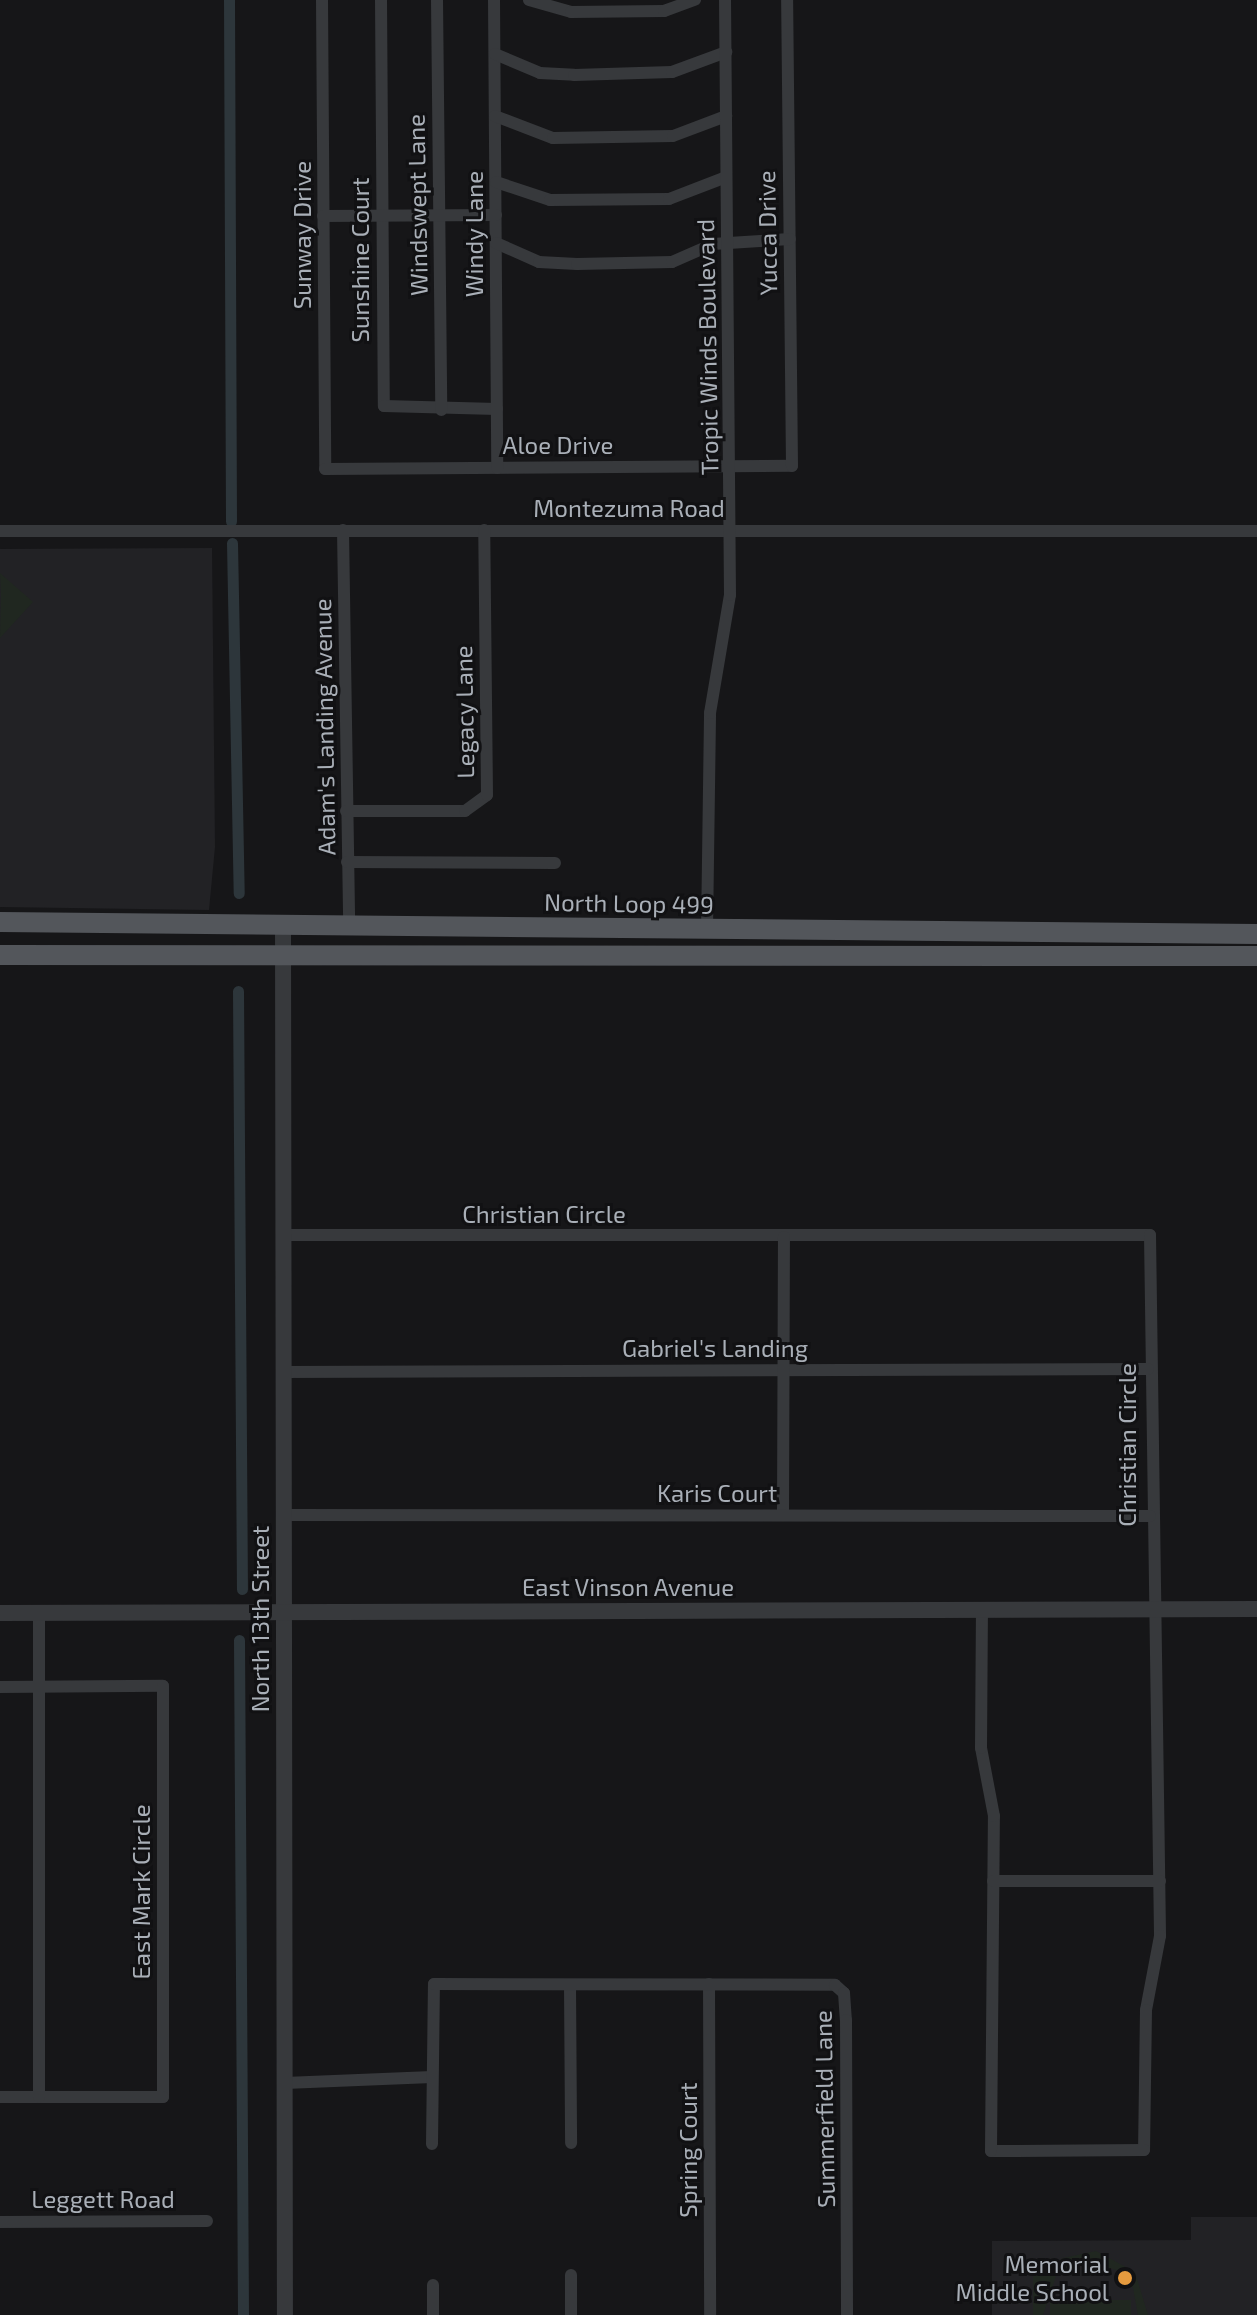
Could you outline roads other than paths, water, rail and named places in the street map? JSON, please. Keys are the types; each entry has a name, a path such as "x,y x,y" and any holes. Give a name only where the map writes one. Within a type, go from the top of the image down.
{"main road":[{"name":"North Loop 499","path":"0,922 1257,934"},
{"path":"542,955 598,943 701,941 707,931"},
{"name":"North Loop 499","path":"0,955 1257,956"}],"street":[{"name":"Sunway Drive","path":"322,0 325,469"},
{"name":"Sunshine Court","path":"381,0 383,401 390,410 497,409"},
{"name":"Windswept Lane","path":"437,0 441,410"},
{"name":"Windy Lane","path":"494,0 497,468"},
{"path":"529,0 551,5 608,6 664,5 695,0"},
{"name":"Tropic Winds Boulevard","path":"707,931 710,713 728,622 731,530 725,0"},
{"name":"Yucca Drive","path":"787,0 792,466"},
{"path":"495,54 540,73 574,75 672,72 726,52"},
{"path":"495,116 535,135 569,138 673,136 726,116"},
{"path":"496,182 550,200 669,199 726,177"},
{"path":"323,216 496,215"},
{"path":"496,243 539,262 577,264 672,262 727,243 790,239"},
{"name":"Aloe Drive","path":"325,469 792,466"},
{"name":"Adam's Landing Avenue","path":"343,530 349,923"},
{"name":"Legacy Lane","path":"346,811 465,811 487,795 484,530"},
{"name":"Montezuma Road","path":"0,531 1257,531"},
{"path":"347,862 555,863"},
{"name":"North 13th Street","path":"283,923 285,2315"},
{"name":"Christian Circle","path":"283,1235 1150,1235 1151,1610 1160,1936 1146,2010 1144,2150 991,2151 993,1881"},
{"path":"783,1514 784,1237"},
{"name":"Gabriel's Landing","path":"282,1372 1148,1369"},
{"name":"Karis Court","path":"284,1515 1150,1516"},
{"name":"East Vinson Avenue","path":"0,1613 1257,1609"},
{"path":"982,1610 981,1748 993,1799 993,1881 1160,1881"},
{"path":"0,2097 39,2097 39,1612"},
{"name":"East Mark Circle","path":"39,2097 163,2097 163,1686 40,1687"},
{"path":"0,1687 40,1687"},
{"name":"Summerfield Lane","path":"709,1984 829,1983 844,1993 847,2315"},
{"path":"432,2144 434,1984 709,1984"},
{"name":"Spring Court","path":"709,1984 710,2315"},
{"path":"570,1985 571,2143"},
{"path":"285,2083 432,2077"},
{"name":"Leggett Road","path":"0,2222 207,2221"},
{"path":"571,2275 571,2315"},
{"path":"433,2285 433,2315"}],"waterway":[{"path":"229,0 231,521"},
{"path":"232,543 239,893"},
{"path":"238,991 242,1589"},
{"path":"239,1640 243,2315"}],"place":[{"name":"Memorial Middle School","path":"1125,2278"}]}
